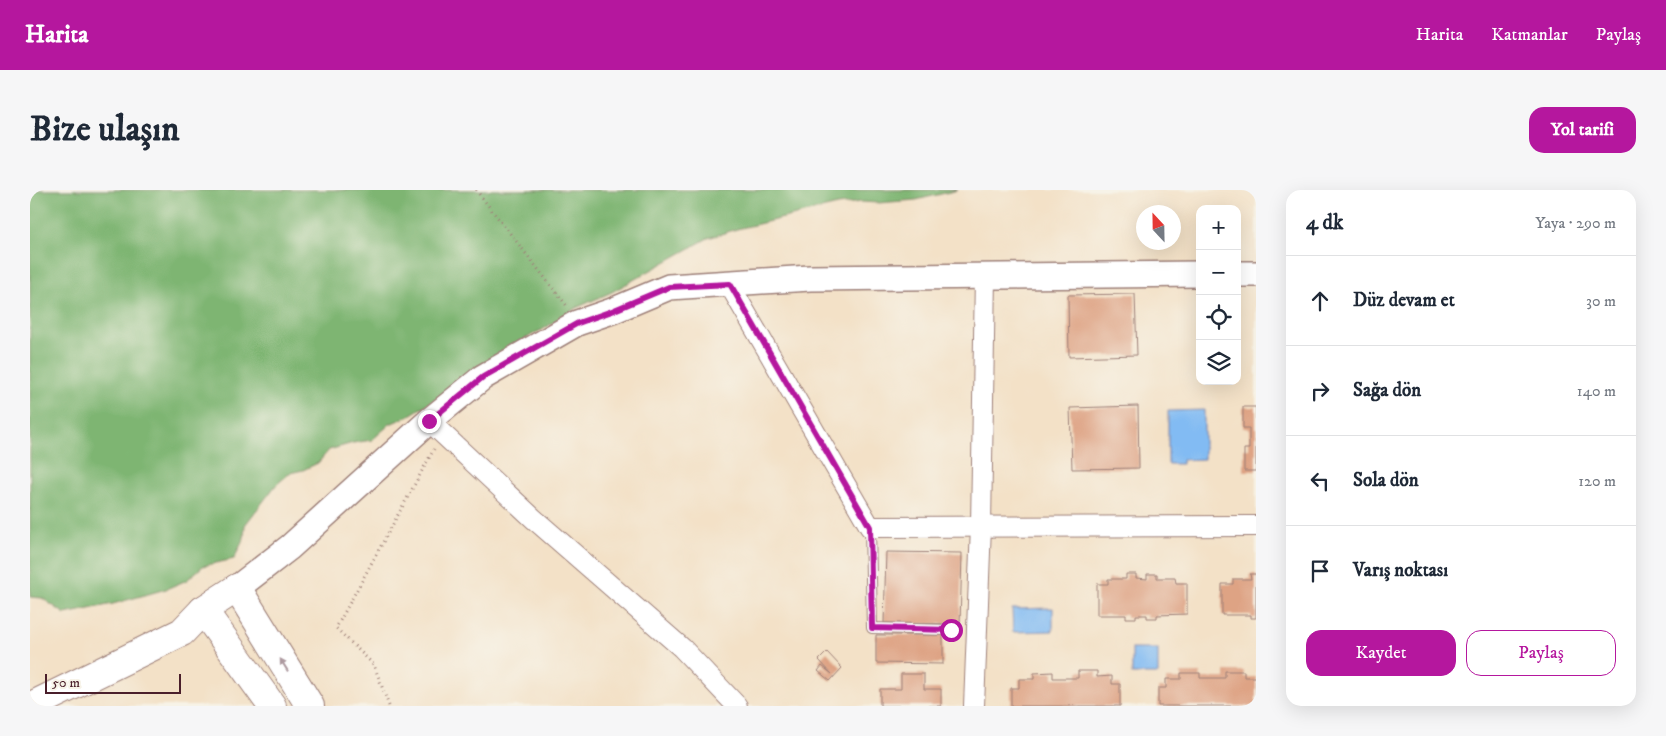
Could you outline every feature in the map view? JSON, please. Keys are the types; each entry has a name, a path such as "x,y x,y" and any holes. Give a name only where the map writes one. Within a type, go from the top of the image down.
{"main road":[{"path":"31,706 180,617 203,610 237,588 310,706"},
{"path":"203,610 272,706"},
{"path":"30,694 90,671"}],"street":[{"path":"237,588 436,427 483,377 578,323 669,287 810,278 1196,274"},
{"path":"1241,274 1256,274"},
{"path":"974,706 981,526 985,275"},
{"path":"730,284 870,527 1256,526"},
{"path":"436,427 534,518 682,648 737,706"}],"lane":[{"path":"870,527 872,628 951,630"}],"path":[{"path":"476,190 564,302 578,323"},
{"path":"389,706 374,665 336,628 436,427"}],"green space":[{"path":"30,190 958,190 916,200 878,203 861,202 838,205 737,229 708,238 612,292 576,308 503,352 454,388 408,416 390,424 372,440 329,450 318,463 303,470 290,473 276,485 245,525 244,538 234,559 203,566 187,580 166,589 113,604 65,614 42,598 30,597"}],"water":[{"path":"1204,410 1204,459 1182,460 1182,464 1168,464 1168,411"},
{"path":"1053,608 1053,631 1013,632 1012,609"},
{"path":"1132,649 1158,649 1158,674 1132,674"}],"building":[{"path":"1135,294 1137,355 1069,357 1068,295"},
{"path":"1138,406 1139,468 1072,469 1070,408"},
{"path":"1243,407 1256,407 1256,471 1244,471 1244,449 1249,449 1249,428 1243,428"},
{"path":"886,552 962,553 960,624 884,623"},
{"path":"1126,574 1136,574 1136,578 1147,579 1147,574 1157,574 1157,578 1175,578 1176,583 1187,583 1187,614 1157,615 1157,618 1147,618 1147,615 1136,615 1136,618 1126,618 1126,615 1097,615 1097,584 1108,584 1108,579 1126,579"},
{"path":"1250,574 1256,574 1256,618 1251,618 1251,615 1222,615 1222,584 1233,584 1233,579 1251,579"},
{"path":"876,635 943,635 943,664 876,663"},
{"path":"827,652 842,668 830,681 818,671 822,666 832,674 819,660"},
{"path":"1078,671 1097,671 1097,677 1112,676 1112,684 1120,684 1120,706 1011,706 1011,688 1019,688 1019,679 1034,679 1034,673 1053,672 1053,678 1078,678"},
{"path":"1225,671 1244,671 1244,677 1256,677 1256,706 1158,706 1158,688 1166,688 1166,679 1181,679 1181,673 1200,673 1200,678 1225,678"},
{"path":"901,674 924,674 924,689 941,689 941,706 880,706 880,689 901,689"}],"route":[{"path":"429,421 483,377 578,323 669,287 730,284 870,527 872,628 951,630"}]}
